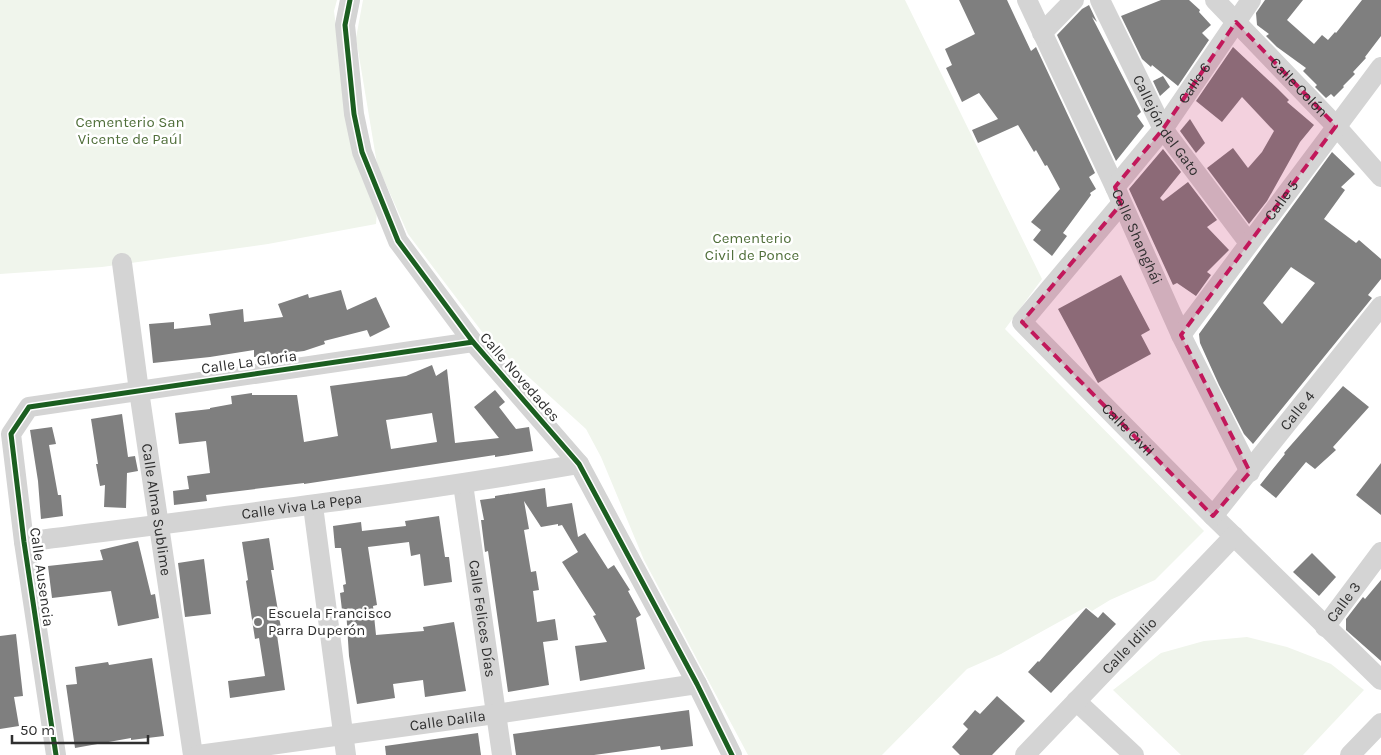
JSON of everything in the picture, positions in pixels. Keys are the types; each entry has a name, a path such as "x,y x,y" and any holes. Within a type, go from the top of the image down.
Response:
{"street":[{"name":"Calle Novedades","path":"350,0 345,25 354,114 362,152 398,241 472,342 579,464 698,684 732,755"},
{"name":"Calle Shanghái","path":"1027,0 1181,335 1250,472"},
{"path":"1042,33 1074,0"},
{"name":"Callejón del Gato","path":"1100,0 1163,129 1249,242"},
{"name":"Calle Colón","path":"1216,0 1336,126 1381,177"},
{"name":"Calle 6","path":"1022,322 1118,195 1252,0"},
{"name":"Calle 5","path":"1181,335 1381,67"},
{"name":"Calle Alma Sublime","path":"122,263 193,755"},
{"name":"Calle 4","path":"1214,516 1381,306"},
{"name":"Calle Civil","path":"1022,322 1325,627 1381,680"},
{"name":"Calle La Gloria","path":"29,407 472,342"},
{"name":"Calle Ausencia","path":"29,407 12,434 24,542 56,755"},
{"name":"Calle Viva La Pepa","path":"24,542 313,506 463,484 579,464"},
{"name":"Calle Felices Días","path":"463,484 502,755"},
{"path":"313,506 346,755"},
{"name":"Calle Idilio","path":"1026,755 1234,536"},
{"name":"Calle 3","path":"1325,627 1381,552"},
{"name":"Calle Dalila","path":"198,755 698,684"},
{"path":"1076,701 1134,755"},
{"path":"1350,755 1381,723"}],"highlighted area":[{"path":"1236,22 1336,126 1181,335 1250,472 1213,516 1022,322 1121,204 1115,187 1163,129"}],"green space":[{"name":"Cementerio San Vicente de Paúl","path":"0,0 337,0 334,11 352,153 377,211 376,224 268,244 102,267 0,274"},
{"name":"Cementerio Civil de Ponce","path":"363,0 905,0 1042,279 1005,329 1204,531 1155,580 1110,600 1092,611 1086,607 1001,654 967,669 882,755 748,755 644,560 601,457 586,429 489,341 408,234 377,164 356,38"},
{"path":"1247,637 1287,647 1331,664 1364,690 1303,755 1181,755 1113,690 1161,653 1204,641"}],"building":[{"path":"959,0 1007,0 1031,51 1036,47 1095,173 1089,177 1096,189 1090,193 1091,195 1063,233 1067,236 1052,256 1033,240 1041,230 1031,222 1060,189 1047,165 1045,166 1036,150 1034,152 1018,125 978,143 972,130 998,119 979,93 962,102 946,68 952,65 945,49 975,34"},
{"path":"1161,0 1189,0 1200,10 1199,12 1211,25 1202,33 1209,40 1178,86 1142,59 1121,16"},
{"path":"1265,0 1303,0 1287,20 1314,44 1322,35 1328,40 1336,33 1362,0 1381,0 1381,36 1366,58 1353,72 1355,74 1344,87 1334,97 1331,94 1326,98 1315,87 1317,85 1303,71 1306,68 1277,47 1266,36 1269,34 1257,25 1256,13"},
{"path":"1089,5 1097,22 1092,17 1141,112 1137,116 1144,126 1116,161 1057,35 1082,9"},
{"path":"1233,47 1289,100 1287,102 1314,125 1300,142 1267,201 1249,224 1207,168 1233,148 1248,168 1262,152 1274,131 1242,97 1222,122 1196,101"},
{"path":"1163,76 1170,87 1160,96 1153,81"},
{"path":"1190,119 1205,143 1196,153 1180,131"},
{"path":"1163,149 1181,172 1160,198 1163,201 1188,182 1217,220 1207,227 1229,250 1207,272 1211,275 1196,296 1177,283 1173,285 1129,189"},
{"path":"1332,152 1355,174 1341,187 1345,190 1324,219 1356,243 1359,240 1381,259 1381,279 1368,295 1372,298 1253,444 1244,434 1219,385 1200,343 1199,334","holes":["1291,267 1315,283 1282,324 1263,303"]},
{"path":"1121,275 1150,330 1141,335 1151,354 1098,383 1058,309"},
{"path":"341,290 347,310 376,297 390,327 370,337 367,330 324,341 325,344 304,351 254,357 254,350 153,363 149,324 174,322 174,329 211,325 209,314 243,309 244,322 283,317 278,304 308,294 309,298"},
{"path":"432,365 436,376 447,369 455,443 499,438 474,407 495,390 505,402 499,407 516,429 529,427 533,451 304,484 206,495 207,501 174,505 173,491 189,489 187,476 210,473 206,441 179,444 175,413 210,409 232,404 231,396 252,393 252,395 297,395 304,442 338,436 330,386 406,376","holes":["432,413 437,442 391,449 386,420"]},
{"path":"1343,386 1369,407 1333,447 1336,450 1315,469 1306,462 1276,498 1260,485 1284,453"},
{"path":"122,414 128,457 135,456 138,471 127,473 126,508 104,507 105,485 100,486 91,419"},
{"path":"52,427 56,444 49,445 58,495 61,495 63,516 41,519 38,481 30,430"},
{"path":"1381,463 1381,515 1356,495"},
{"path":"545,488 547,507 572,503 578,537 585,533 608,569 614,565 630,590 628,591 641,615 636,618 645,669 580,681 575,646 607,642 593,616 596,615 562,562 578,552 562,525 541,527 524,501 529,529 524,530 531,572 536,571 539,590 533,591 537,622 555,619 558,640 543,642 549,685 508,692 488,551 485,552 481,520 484,520 480,500"},
{"path":"439,516 445,557 449,557 452,582 424,586 420,554 411,556 409,542 368,547 377,605 373,606 376,635 424,631 423,627 454,622 466,691 425,697 423,680 393,684 395,698 357,704 349,656 346,609 342,610 340,593 344,592 343,585 346,584 341,548 335,548 333,526 361,522 362,531 406,526 405,521"},
{"path":"269,538 274,570 271,570 282,634 277,635 285,690 230,698 228,681 265,676 259,638 255,639 242,542"},
{"path":"138,541 151,595 155,594 159,618 118,626 111,591 52,598 48,566 103,560 100,550"},
{"path":"1312,553 1336,577 1319,596 1293,572"},
{"path":"204,559 211,614 185,617 178,563"},
{"path":"1381,580 1381,661 1346,630 1346,619 1363,597 1365,599"},
{"path":"1086,608 1098,618 1103,612 1116,624 1051,693 1028,672"},
{"path":"16,634 23,696 14,697 19,726 0,729 0,636"},
{"path":"152,658 164,736 131,740 131,738 75,748 66,685 77,684 75,667 108,662 109,665"},
{"path":"997,696 1025,721 992,755 960,755 952,747 968,729 963,724 975,710 980,714"},
{"path":"689,710 693,746 661,750 660,746 594,755 516,755 513,734"},
{"path":"478,733 481,755 386,755 385,746"}],"cycle path":[{"path":"350,0 345,25 354,114 362,152 398,241 473,342 579,464 697,684 732,755"},
{"path":"56,755 24,542 11,434 29,407 473,342"}],"place":[{"name":"Escuela Francisco Parra Duperón","path":"258,622"}]}
